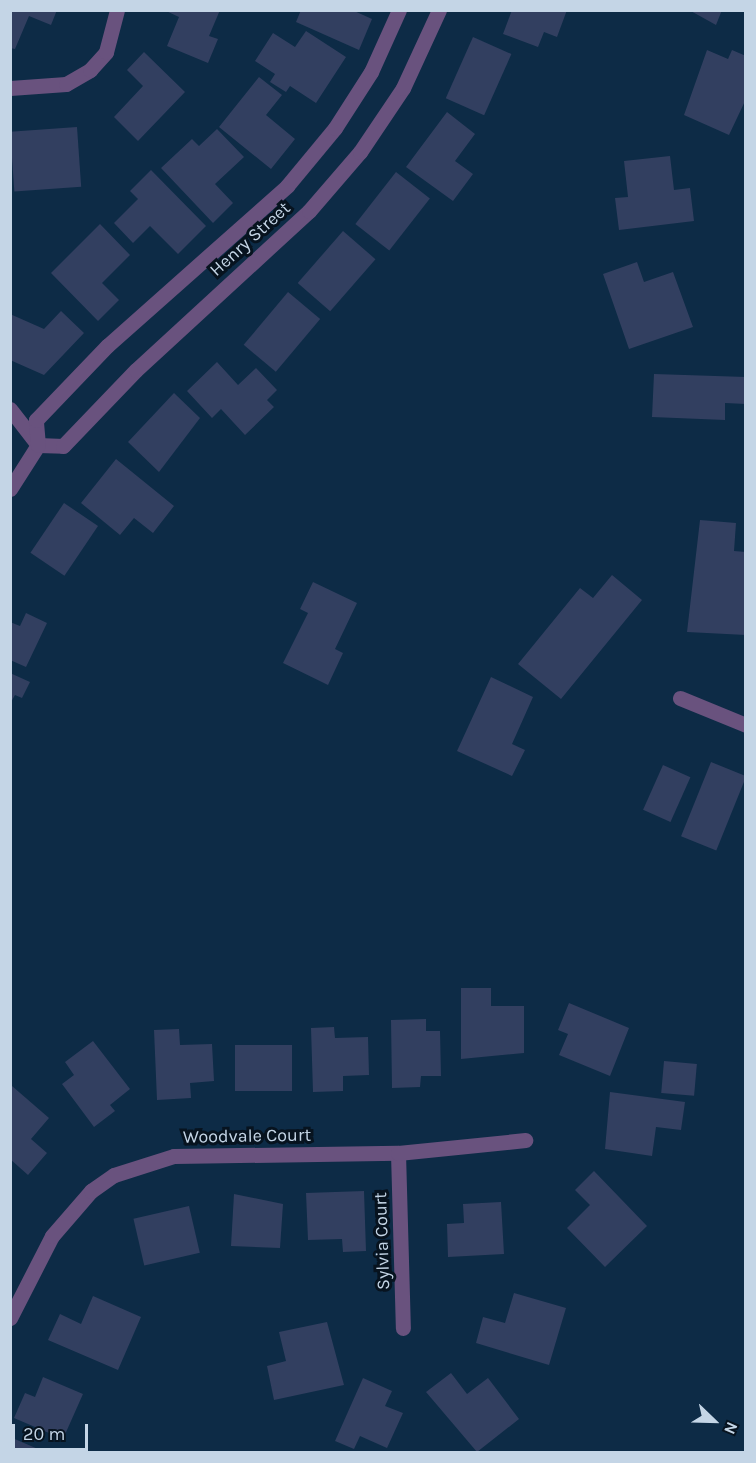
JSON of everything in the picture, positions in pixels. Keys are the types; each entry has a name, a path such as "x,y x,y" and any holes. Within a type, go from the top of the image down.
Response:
{"street":[{"path":"10,88 66,84 103,55 117,10"},
{"name":"Henry Street","path":"10,489 38,445 36,420 107,346 287,186 335,129 371,72 399,10"},
{"name":"Henry Street","path":"38,445 63,446 136,370 309,211 360,152 403,88 439,10"},
{"path":"10,409 38,445"},
{"path":"680,698 746,725"},
{"name":"Woodvale Court","path":"10,1318 52,1236 91,1191 114,1175 174,1156 398,1153 525,1140"},
{"name":"Sylvia Court","path":"398,1153 404,1328"}],"building":[{"path":"10,10 57,10 51,25 29,16 15,49 10,48"},
{"path":"164,10 220,10 209,36 218,39 208,63 167,46 179,17"},
{"path":"301,10 352,10 372,19 359,50 296,22"},
{"path":"512,10 567,10 557,37 544,32 538,47 503,34"},
{"path":"689,10 722,10 716,25"},
{"path":"306,31 346,57 316,103 290,86 286,92 270,82 275,74 255,61 273,33 295,47"},
{"path":"473,37 511,54 484,115 446,98"},
{"path":"707,50 728,59 732,50 746,56 746,99 729,135 684,115"},
{"path":"144,52 185,92 138,141 114,117 143,86 127,70"},
{"path":"259,77 282,95 266,115 295,139 271,169 219,127"},
{"path":"447,112 475,134 455,161 473,174 453,201 406,167"},
{"path":"77,127 81,187 14,192 10,132"},
{"path":"217,129 244,157 215,184 233,203 213,223 161,168 192,139 199,146"},
{"path":"670,156 674,190 690,188 694,221 619,230 615,198 628,197 624,161"},
{"path":"151,170 206,226 178,254 150,226 133,243 114,223 138,199 130,191"},
{"path":"396,172 430,198 389,250 355,224"},
{"path":"100,224 130,255 102,283 119,300 98,321 51,273"},
{"path":"343,231 375,259 330,311 298,283"},
{"path":"637,262 644,282 673,272 693,327 629,349 603,274"},
{"path":"288,292 320,319 276,372 244,345"},
{"path":"61,311 84,333 44,375 10,360 10,314 44,329"},
{"path":"217,362 238,385 256,368 277,390 267,400 274,407 245,435 221,409 212,418 187,391"},
{"path":"654,374 746,377 746,404 725,403 725,420 652,417"},
{"path":"174,393 200,418 159,472 128,442"},
{"path":"116,459 174,506 153,533 134,518 120,535 81,503"},
{"path":"64,503 98,526 64,576 30,553"},
{"path":"700,520 736,523 734,551 746,552 746,635 687,632"},
{"path":"612,575 642,600 561,699 518,664 580,588 593,598"},
{"path":"313,582 357,603 335,649 343,653 328,685 283,663 308,613 300,609"},
{"path":"26,613 47,623 26,667 10,660 10,622 20,626"},
{"path":"10,673 30,682 22,698 15,695 10,704"},
{"path":"491,677 533,697 512,744 525,750 512,776 457,751"},
{"path":"711,762 746,776 716,850 681,836"},
{"path":"663,765 690,777 670,822 643,810"},
{"path":"461,988 491,988 491,1006 524,1006 524,1053 461,1059"},
{"path":"569,1003 629,1028 610,1076 559,1055 568,1034 558,1030"},
{"path":"426,1019 426,1031 440,1031 441,1076 421,1076 420,1087 392,1088 391,1020"},
{"path":"334,1027 335,1038 368,1037 369,1075 343,1076 343,1091 313,1092 311,1028"},
{"path":"179,1029 180,1045 212,1044 214,1081 190,1083 191,1098 157,1100 154,1030"},
{"path":"93,1041 130,1089 110,1105 115,1111 94,1127 62,1084 74,1075 65,1062"},
{"path":"235,1045 292,1045 292,1091 235,1091"},
{"path":"664,1061 697,1064 694,1096 661,1093"},
{"path":"12,1086 49,1118 31,1139 47,1153 28,1175 10,1159"},
{"path":"610,1092 685,1102 681,1130 656,1127 652,1156 605,1149"},
{"path":"594,1171 647,1226 605,1267 567,1228 590,1205 575,1190"},
{"path":"364,1191 366,1251 343,1252 342,1239 308,1240 306,1193"},
{"path":"234,1194 283,1204 280,1248 231,1246"},
{"path":"501,1202 504,1254 448,1257 447,1224 464,1223 463,1204"},
{"path":"189,1206 200,1253 144,1266 133,1219"},
{"path":"514,1293 566,1308 549,1365 476,1343 483,1317 505,1323"},
{"path":"93,1296 141,1317 118,1370 48,1340 60,1314 81,1324"},
{"path":"327,1322 344,1385 274,1400 267,1366 286,1361 279,1332"},
{"path":"451,1373 467,1394 488,1378 519,1419 477,1452 426,1392"},
{"path":"43,1377 83,1394 63,1439 14,1418 25,1393 35,1397"},
{"path":"363,1378 392,1391 385,1406 403,1413 387,1448 360,1436 354,1449 335,1441"},
{"path":"10,1437 45,1452 10,1452"}]}
